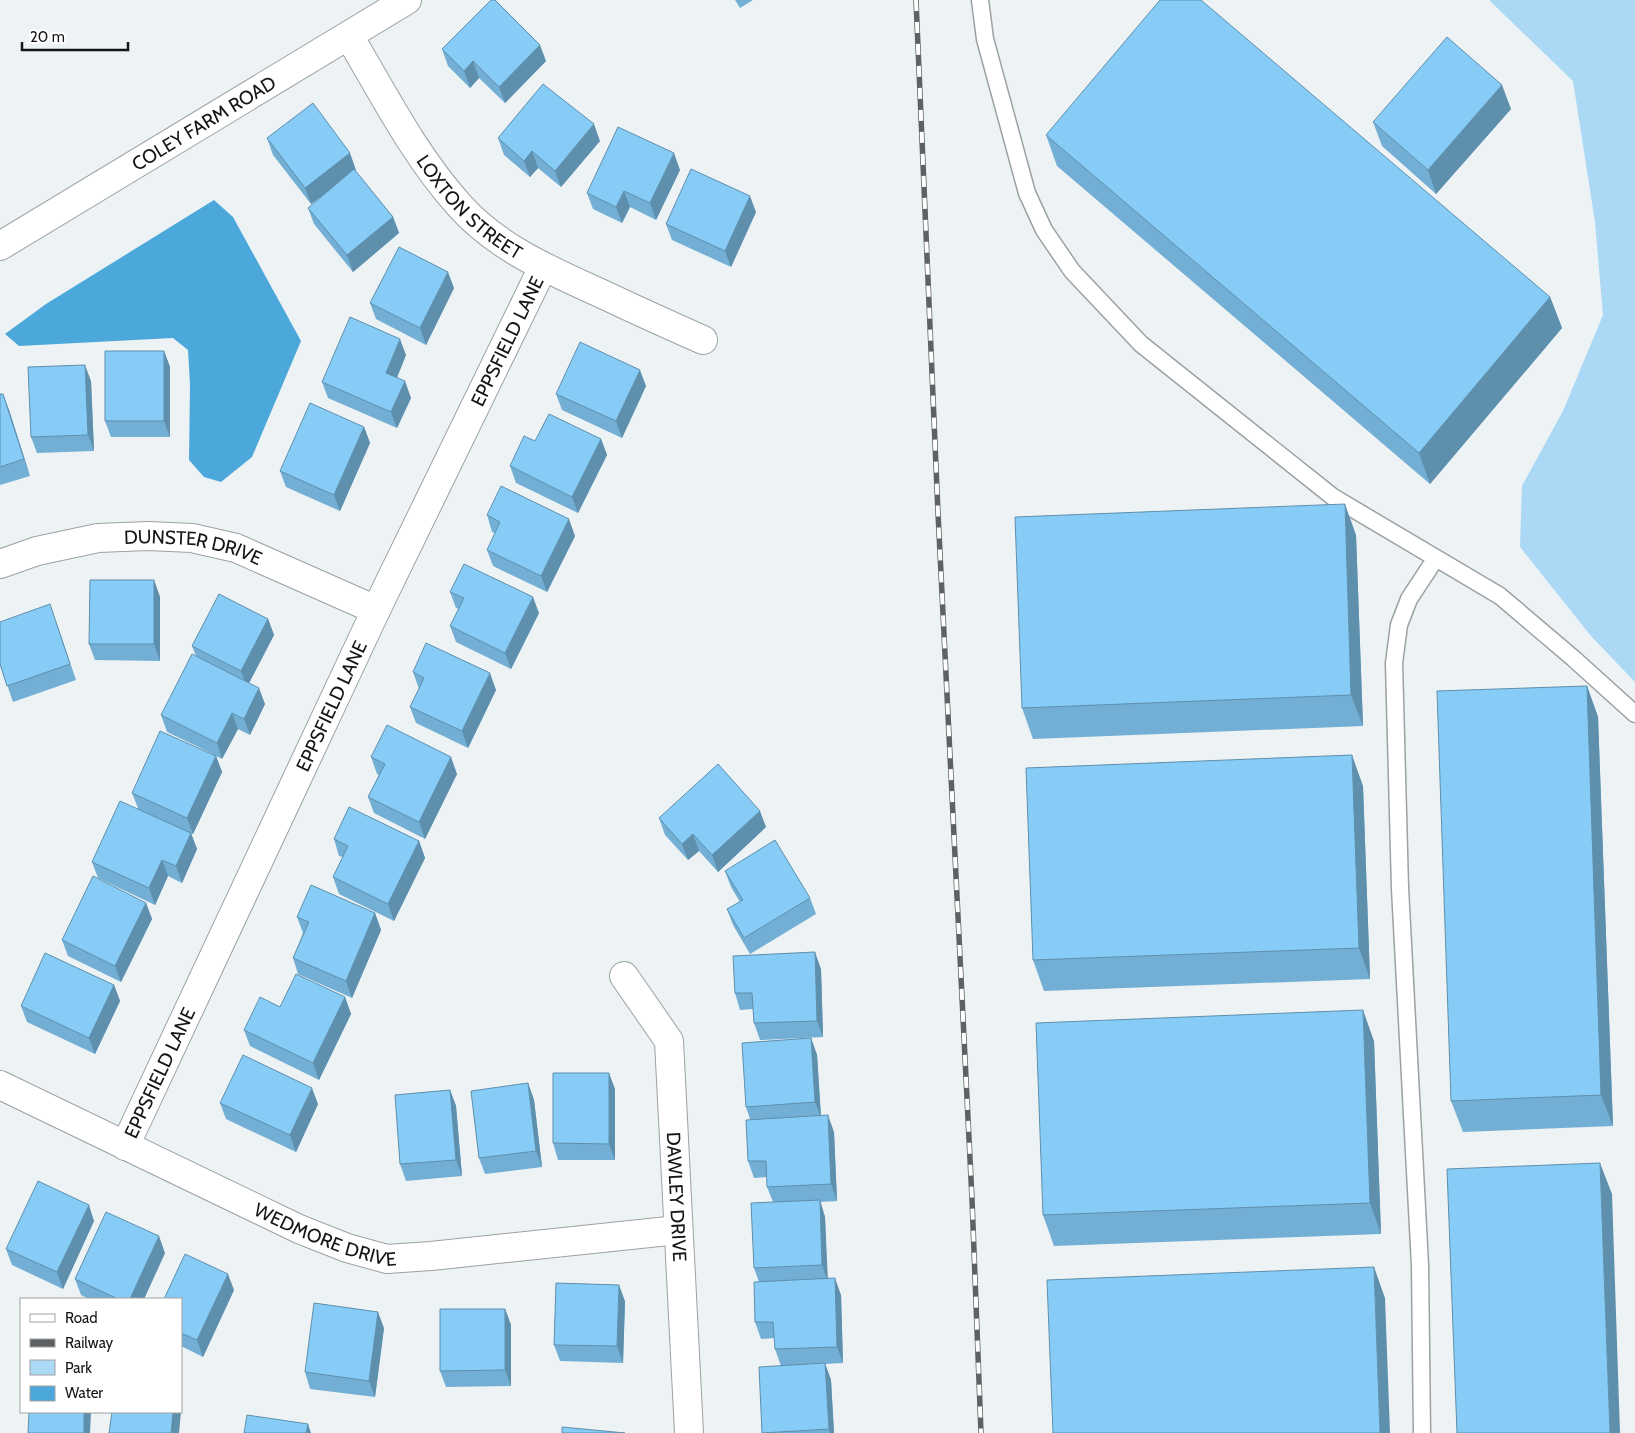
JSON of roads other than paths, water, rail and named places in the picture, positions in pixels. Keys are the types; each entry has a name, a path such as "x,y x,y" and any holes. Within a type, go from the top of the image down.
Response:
{"street":[{"name":"COLEY FARM ROAD","path":"0,246 407,0"},
{"name":"LOXTON STREET","path":"349,36 428,166 460,206 496,239 543,267 703,340"},
{"name":"EPPSFIELD LANE","path":"125,1146 376,610 543,267"},
{"name":"DUNSTER DRIVE","path":"0,564 36,551 98,538 148,536 192,538 236,548 376,610"},
{"name":"DAWLEY DRIVE","path":"624,976 669,1040 689,1433"},
{"name":"WEDMORE DRIVE","path":"0,1085 299,1230 347,1248 387,1259 678,1230"}],"lane":[{"path":"980,0 985,39 1027,193 1044,230 1072,272 1141,344 1332,497 1500,596 1635,714"},
{"path":"1422,1433 1420,1265 1400,888 1394,664 1399,625 1409,600 1436,558"}],"water":[{"path":"214,200 233,217 301,341 252,457 221,482 204,477 189,460 190,384 188,350 173,338 19,346 5,334 46,304"}],"railway":[{"path":"916,0 938,513 972,1199 981,1433"}]}
